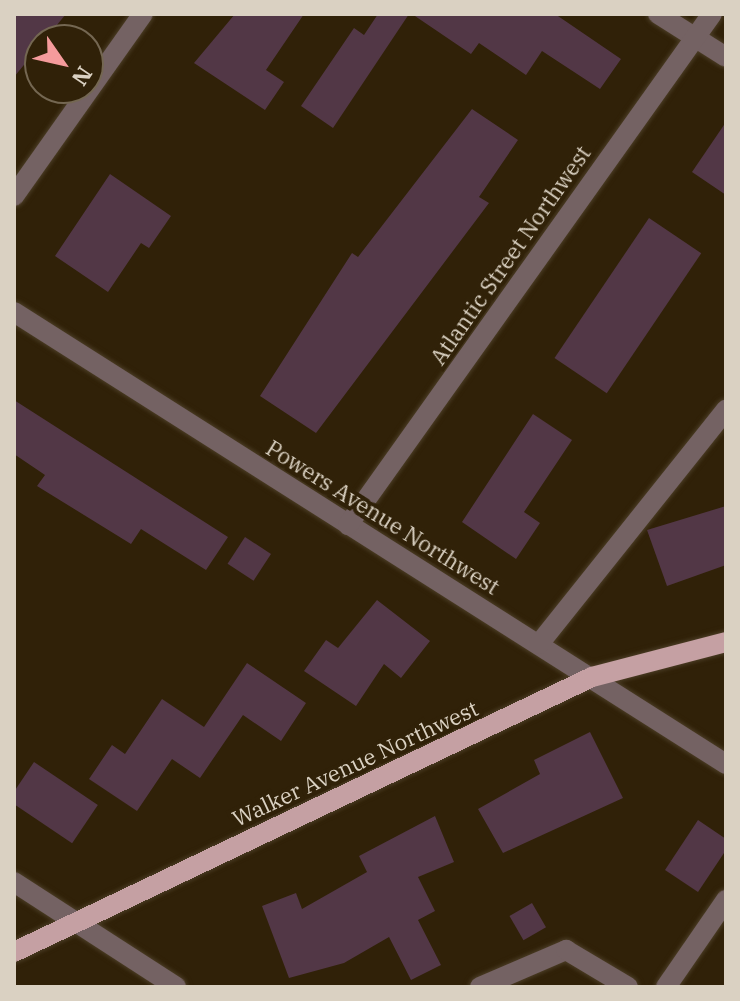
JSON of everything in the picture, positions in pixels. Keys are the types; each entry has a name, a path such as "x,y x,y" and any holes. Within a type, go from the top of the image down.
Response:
{"main road":[{"name":"Walker Avenue Northwest","path":"14,952 592,677 726,642"}],"street":[{"path":"14,196 143,14"},
{"path":"658,14 726,57"},
{"name":"Atlantic Street Northwest","path":"348,525 712,14"},
{"name":"Powers Avenue Northwest","path":"14,312 726,764"},
{"path":"539,644 726,410"},
{"path":"14,882 176,987"},
{"path":"666,987 726,900"},
{"path":"480,987 566,950 628,987"}],"building":[{"path":"14,14 66,14 58,24 24,24 24,65 14,77"},
{"path":"235,14 304,14 266,70 284,82 265,110 194,63"},
{"path":"378,14 409,14 333,128 301,106 354,28 364,35"},
{"path":"412,14 555,14 621,59 600,89 542,51 526,75 479,43 471,54"},
{"path":"472,109 518,140 479,197 489,203 316,433 260,396 352,253 358,257"},
{"path":"726,122 726,195 692,172"},
{"path":"110,174 171,216 149,248 141,243 108,292 55,256"},
{"path":"649,218 701,253 607,393 554,358"},
{"path":"14,400 228,537 206,570 141,529 131,544 37,486 45,475 14,454"},
{"path":"533,414 572,440 524,512 540,523 516,559 462,522"},
{"path":"726,506 726,565 667,586 647,530"},
{"path":"245,537 271,554 254,581 228,564"},
{"path":"377,600 430,641 401,678 384,664 356,706 304,671 326,640 338,648"},
{"path":"247,663 306,703 281,741 243,715 200,778 172,759 137,811 89,779 112,745 125,754 162,699 204,727"},
{"path":"590,732 623,798 503,853 478,809 540,774 534,760"},
{"path":"34,762 98,805 72,843 14,804 14,792"},
{"path":"435,816 454,862 418,877 435,911 418,920 441,965 411,980 389,937 344,963 289,978 262,906 296,893 302,909 367,872 359,856"},
{"path":"698,820 726,839 726,850 698,892 665,870"},
{"path":"532,903 546,927 523,940 509,916"}]}
